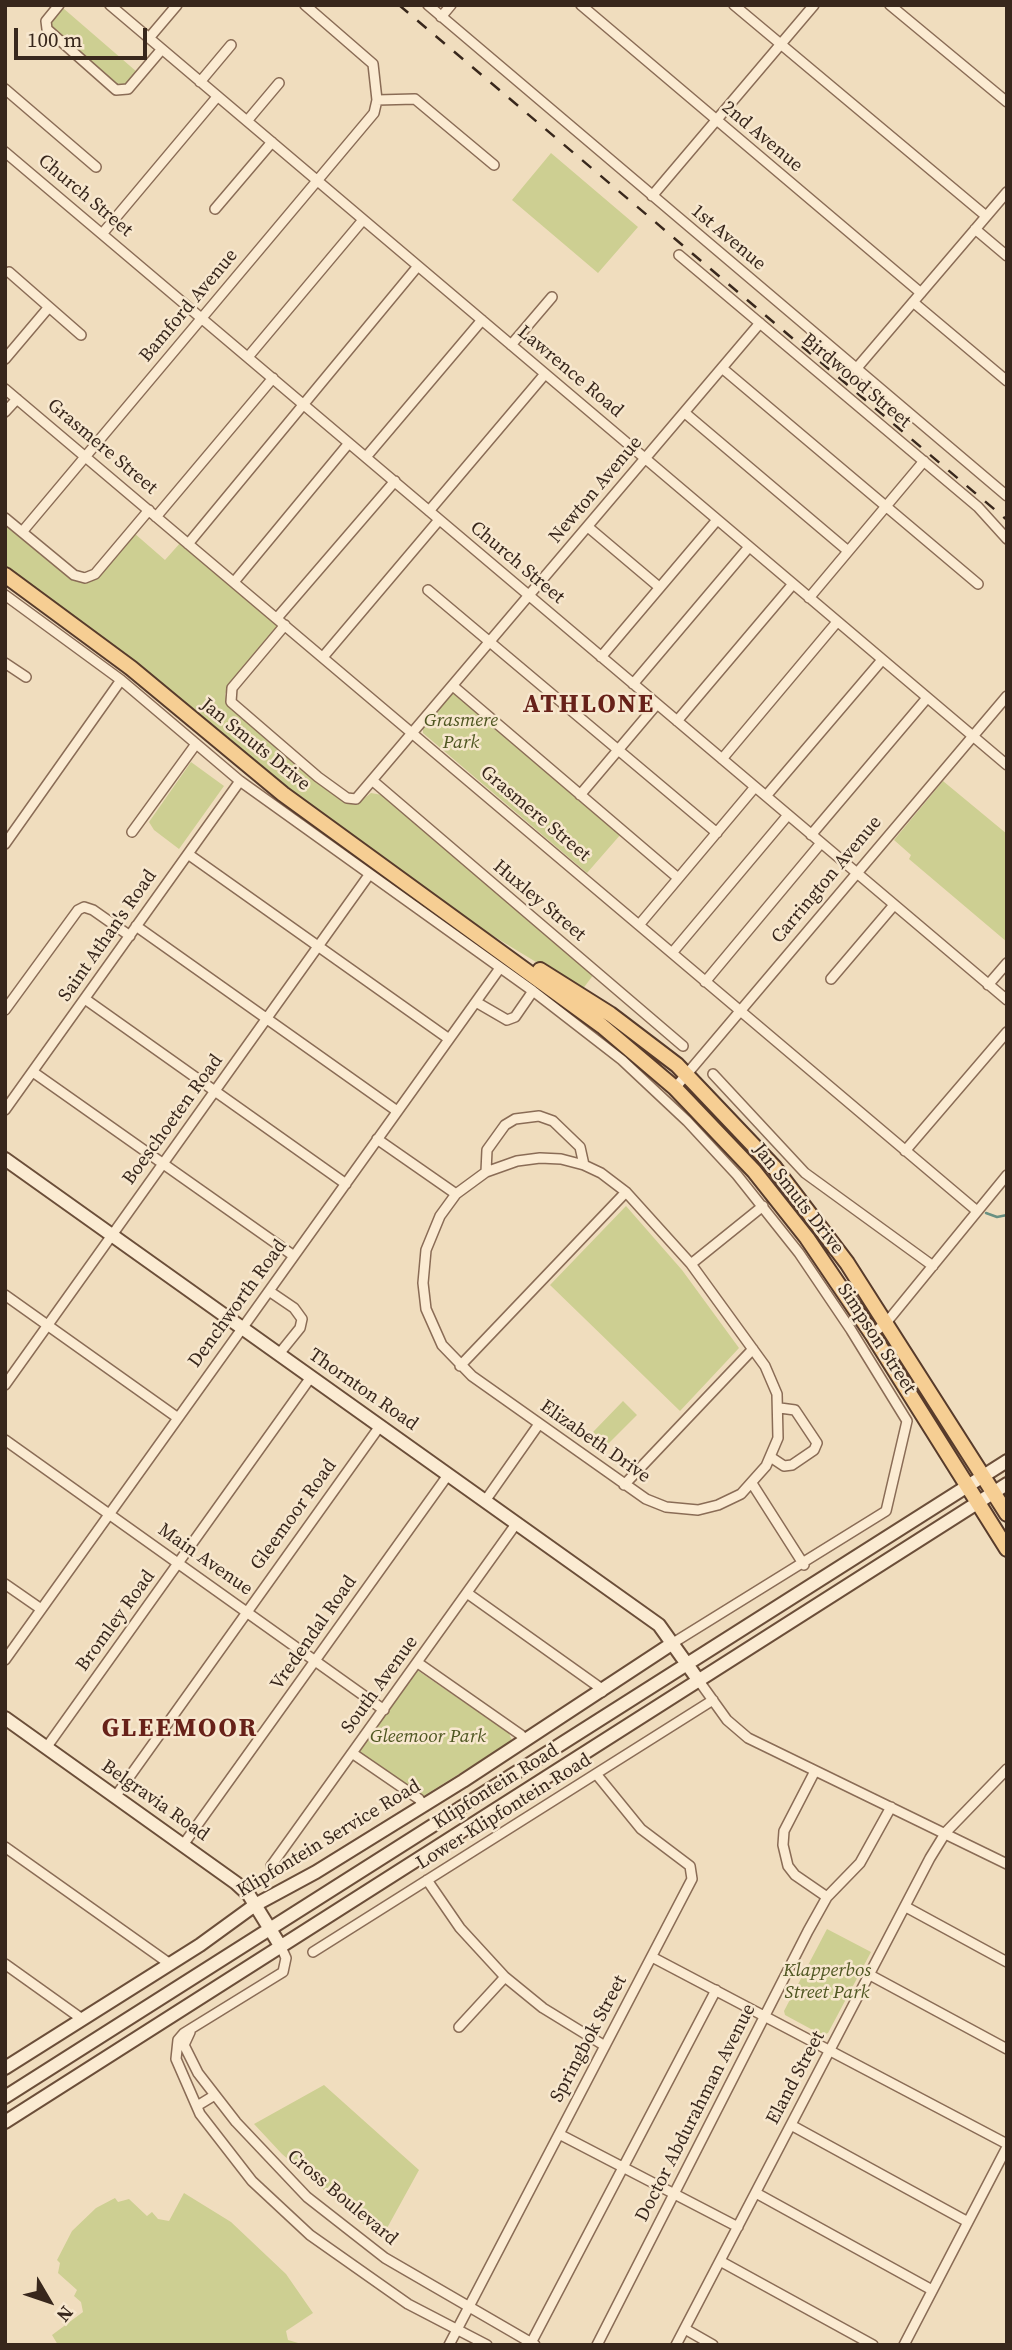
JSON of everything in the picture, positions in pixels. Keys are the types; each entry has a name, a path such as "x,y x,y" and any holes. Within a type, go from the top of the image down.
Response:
{"main road":[{"name":"Jan Smuts Drive","path":"5,575 131,668 283,794 610,1032 676,1088 726,1140 781,1205 872,1334 1007,1549"},
{"name":"Jan Smuts Drive","path":"484,939 496,943 610,1014 688,1074 797,1195 847,1263 1007,1514"},
{"name":"Thornton Road","path":"5,1159 659,1625 699,1681"},
{"name":"Klipfontein Road","path":"5,2097 1007,1461"},
{"name":"Klipfontein Road","path":"5,2122 1007,1484"},
{"name":"Klipfontein Service Road","path":"5,2068 170,1964 255,1905 323,1867 423,1805 602,1692 673,1643"},
{"name":"Belgravia Road","path":"5,1718 236,1883 255,1905 281,1947"}],"street":[{"path":"60,5 46,21 47,29 116,90 128,89 162,49"},
{"name":"Lawrence Road","path":"110,5 1007,765"},
{"path":"149,38 177,5"},
{"path":"305,5 371,61 377,100 415,99 494,165"},
{"name":"1st Avenue","path":"428,5 1007,496"},
{"path":"441,16 451,5"},
{"name":"2nd Avenue","path":"581,5 921,293"},
{"path":"734,5 986,216"},
{"path":"652,196 814,5"},
{"path":"890,5 1007,102"},
{"path":"200,82 231,45"},
{"path":"247,121 279,83"},
{"path":"5,89 96,167"},
{"path":"102,234 217,97"},
{"name":"Bamford Avenue","path":"22,532 372,116 377,100"},
{"path":"215,209 272,142"},
{"name":"Church Street","path":"5,152 1007,1000"},
{"path":"856,369 1007,192"},
{"path":"248,357 363,220"},
{"path":"975,229 1007,256"},
{"name":"Birdwood Street","path":"679,255 984,512 1007,539"},
{"path":"188,544 418,266"},
{"path":"9,272 81,335"},
{"path":"510,345 552,297"},
{"path":"914,302 1007,381"},
{"path":"5,359 49,307"},
{"path":"366,457 482,320"},
{"name":"Newton Avenue","path":"285,625 232,688 231,702 347,798 359,797 760,323"},
{"path":"722,368 978,584"},
{"path":"429,511 545,374"},
{"path":"5,518 74,575 85,578 94,574 153,513 273,378"},
{"name":"Grasmere Street","path":"5,389 977,1211"},
{"path":"5,412 17,399"},
{"path":"684,412 848,551"},
{"path":"234,582 349,443"},
{"path":"809,598 924,461"},
{"path":"277,618 395,481"},
{"path":"323,657 439,520"},
{"path":"601,657 717,520"},
{"path":"588,527 659,587"},
{"path":"633,684 749,547"},
{"path":"677,721 793,584"},
{"path":"428,590 717,833"},
{"name":"Simpson Street","path":"5,595 121,680 240,781 599,1041 718,1153 763,1206 831,1300 907,1424 890,1503 884,1514 673,1643"},
{"path":"722,759 837,622"},
{"path":"766,796 882,660"},
{"path":"5,663 26,677"},
{"path":"5,844 121,680"},
{"path":"453,686 678,878"},
{"name":"Carrington Avenue","path":"676,1088 1007,696"},
{"path":"811,835 926,698"},
{"path":"580,794 657,704"},
{"path":"132,832 196,744"},
{"name":"Saint Athan's Road","path":"5,1110 240,781"},
{"name":"Huxley Street","path":"373,781 683,1046"},
{"path":"639,925 755,787"},
{"path":"671,953 788,815"},
{"path":"705,982 821,843"},
{"path":"188,854 449,1039"},
{"name":"Boeschoeten Road","path":"5,1385 369,875"},
{"path":"831,979 894,905"},
{"path":"5,1010 78,910 93,910 130,936"},
{"path":"136,926 397,1111"},
{"path":"988,985 1007,963"},
{"name":"Denchworth Road","path":"5,1660 500,968"},
{"path":"476,1002 508,1020 515,1017 533,991"},
{"path":"85,999 346,1184"},
{"path":"905,1151 1007,1032"},
{"path":"33,1072 294,1256"},
{"path":"713,1074 805,1173 933,1266"},
{"path":"486,1172 487,1150 505,1125 515,1119 539,1116 553,1121 580,1147 584,1166"},
{"path":"377,1139 456,1194"},
{"name":"Elizabeth Drive","path":"540,1158 584,1166 601,1173 626,1192 691,1264 773,1381 780,1408 778,1438 772,1458 753,1485 718,1505 689,1510 655,1503 624,1485 460,1366 431,1326 422,1283 426,1250 433,1229 456,1194 486,1172 517,1161 540,1158"},
{"path":"872,1334 886,1323 1007,1175"},
{"path":"460,1366 626,1192"},
{"path":"691,1264 763,1206"},
{"path":"269,1291 294,1308 302,1319 300,1328 279,1354"},
{"path":"5,1295 178,1418"},
{"path":"624,1485 753,1349"},
{"name":"Bromley Road","path":"46,1748 311,1377"},
{"path":"772,1458 783,1466 792,1465 814,1450 817,1443 795,1410 780,1408"},
{"path":"485,1501 539,1424"},
{"name":"Gleemoor Road","path":"115,1797 380,1426"},
{"name":"Main Avenue","path":"5,1440 384,1710"},
{"name":"Vredendal Road","path":"183,1845 448,1475"},
{"path":"753,1485 804,1564"},
{"name":"South Avenue","path":"271,1866 516,1524"},
{"path":"5,1584 41,1609"},
{"path":"467,1593 599,1687 602,1692"},
{"path":"418,1663 521,1735 524,1741"},
{"path":"699,1681 739,1732 1007,1864"},
{"name":"Lower Klipfontein Road","path":"313,1952 713,1700"},
{"path":"352,1753 417,1797 423,1805"},
{"name":"Eland Street","path":"677,2345 946,1832 1007,1769"},
{"path":"815,1771 784,1831 783,1845 788,1866 795,1875 827,1897"},
{"name":"Springbok Street","path":"449,2345 690,1886 693,1870 641,1829 597,1775"},
{"name":"Doctor Abdurahman Avenue","path":"597,2345 827,1897 860,1863 891,1807"},
{"path":"5,1847 170,1964"},
{"path":"428,1880 460,1928 505,1977 551,2013 605,2046"},
{"path":"905,1907 1007,1962"},
{"path":"281,1947 286,1958 283,1972 181,2036 175,2052 197,2106 213,2134 234,2160 310,2235 390,2293 487,2345"},
{"path":"652,1957 766,2015 1007,2146 904,2345"},
{"path":"5,1964 82,2019"},
{"path":"870,1975 1007,2049"},
{"path":"459,2027 505,1977"},
{"name":"Doctor Abdurahman Avenue","path":"532,2344 716,1990"},
{"name":"Cross Boulevard","path":"194,2028 185,2040 186,2053 236,2122 307,2197 385,2258 532,2344"},
{"path":"197,2106 215,2095"},
{"path":"791,2125 968,2222"},
{"path":"559,2134 738,2227"},
{"path":"756,2193 932,2290"},
{"path":"720,2261 873,2345"},
{"path":"685,2329 713,2345"}],"green space":[{"path":"63,8 137,72 126,85 119,86 51,28 52,22"},
{"path":"551,153 638,227 598,273 512,200"},
{"path":"5,523 74,580 84,583 95,579 134,533 165,560 181,542 279,624 232,681 225,694 227,704 346,802 358,803 371,793 382,795 594,974 582,990 485,931 300,798 83,622 5,566"},
{"name":"Grasmere Park","path":"456,693 621,834 587,873 423,733 423,728 452,694"},
{"path":"191,762 224,786 179,849 154,830 149,822"},
{"path":"943,781 1007,834 1007,942 909,859 911,855 894,840"},
{"path":"626,1206 682,1270 739,1348 680,1411 550,1285"},
{"path":"623,1401 637,1415 607,1445 593,1432"},
{"name":"Gleemoor Park","path":"417,1670 509,1733 512,1741 422,1797 357,1752"},
{"name":"Klapperbos Street Park","path":"827,1929 871,1952 828,2033 822,2035 785,2015 784,2011"},
{"path":"324,2085 419,2170 381,2239 282,2154 254,2124"},
{"path":"184,2193 231,2222 286,2274 313,2313 286,2331 288,2340 305,2345 58,2345 52,2335 83,2312 81,2302 74,2296 77,2290 58,2273 60,2263 57,2260 72,2231 96,2208 115,2198 118,2202 129,2199 147,2216 152,2212 158,2219 169,2221"}],"waterway":[{"path":"986,1213 997,1217 1007,1215"}],"railway":[{"path":"399,5 1007,520"}],"district":[{"name":"ATHLONE","path":"589,705"},
{"name":"GLEEMOOR","path":"180,1729"}]}
